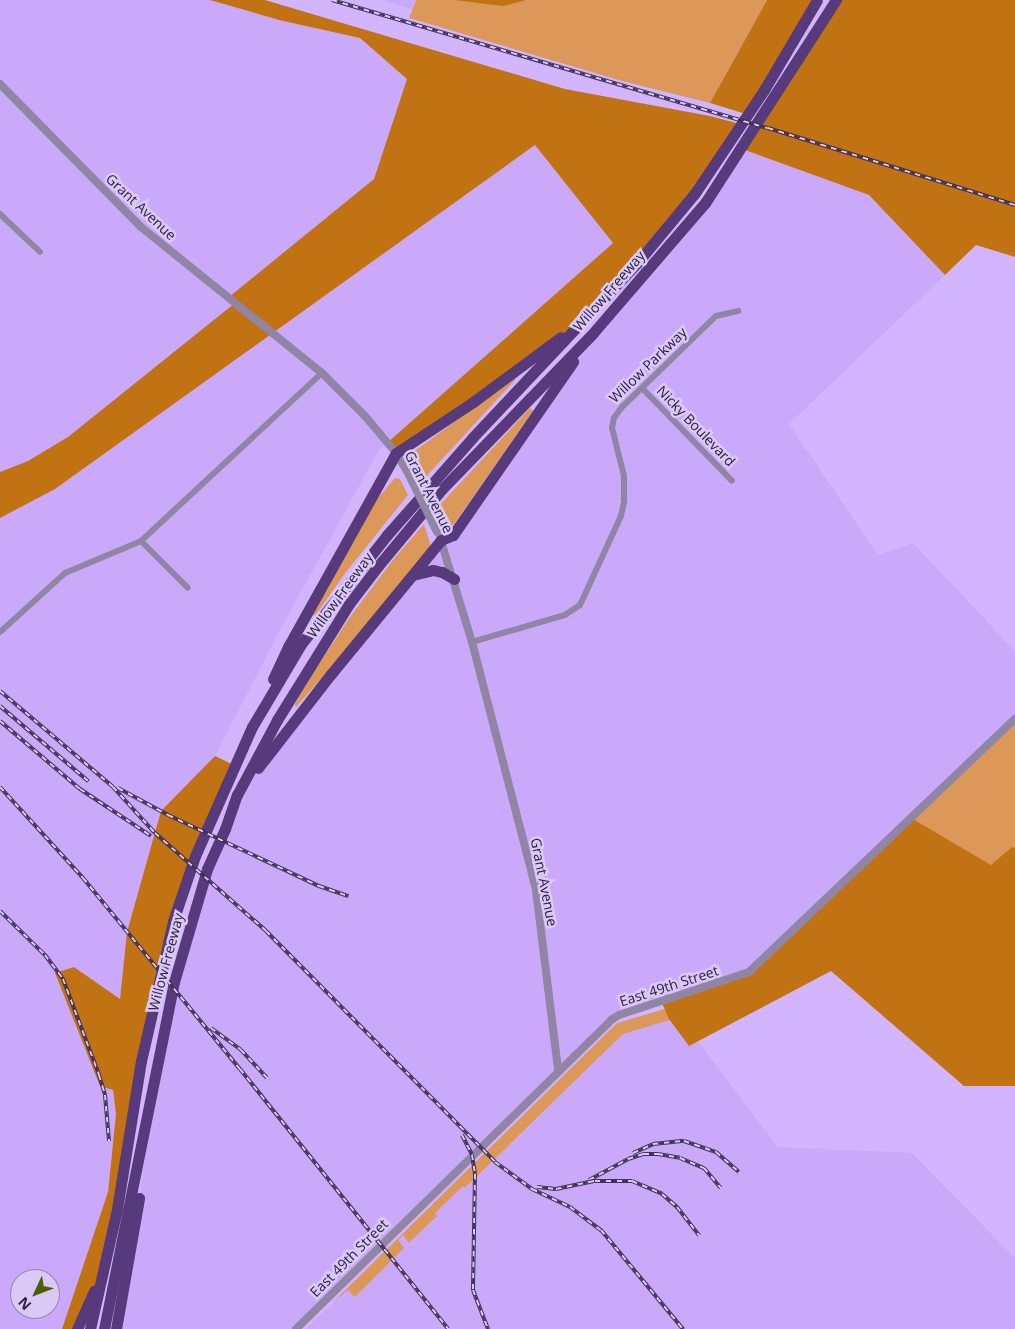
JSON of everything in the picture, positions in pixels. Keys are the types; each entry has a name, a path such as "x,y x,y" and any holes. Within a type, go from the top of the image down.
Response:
{"highway":[{"name":"Willow Freeway","path":"90,1329 117,1209 141,1061 173,921 195,856 252,727 301,644 387,535 473,436 589,316 637,263 695,193 764,90 817,0"},
{"name":"Willow Freeway","path":"104,1329 144,1139 174,982 207,870 225,829 236,795 278,720 354,596 442,489 592,334 706,203 836,0"},
{"path":"252,727 288,648 396,453 473,402 589,316"},
{"path":"236,795 331,674 413,575 439,536 453,535 592,334"},
{"path":"413,575 432,570 442,572 454,579"},
{"path":"116,1329 134,1236 143,1174 144,1139"},
{"path":"77,1329 104,1267"}],"street":[{"name":"Grant Avenue","path":"0,84 141,227 322,373 365,416 396,453 407,471 439,536 454,579 536,890 558,1070"},
{"path":"0,214 40,252"},
{"name":"Willow Parkway","path":"472,642 565,616 583,601 621,516 624,502 624,476 612,423 621,408 716,316 738,311"},
{"path":"0,632 65,573 141,541 322,373"},
{"name":"Nicky Boulevard","path":"642,388 732,481"},
{"path":"141,541 188,588"},
{"name":"East 49th Street","path":"296,1329 611,1020 620,1015 749,972 1015,719"}],"shaded area":[{"path":"0,0 210,0 279,20 360,38 407,79 374,179 230,297 249,312 0,493"},
{"path":"210,0 265,0 565,89 710,116 740,124 695,193 589,316 396,453 387,443 613,243 535,145 55,489 0,518 0,472 28,461 68,437 235,303 229,297 374,179 407,79 360,38 279,20"},
{"path":"382,0 415,0 411,9"},
{"path":"416,0 767,0 710,103 622,81 409,18"},
{"path":"454,0 526,0 503,6"},
{"path":"767,0 817,0 746,114 710,103"},
{"path":"836,0 1015,0 1015,257 976,245 945,275 869,195 742,149"},
{"path":"535,145 614,242 379,450 280,630 215,756 161,811 127,932 120,1000 74,967 55,973 79,1031 113,1090 116,1114 108,1192 62,1329 0,1329 0,518 55,489"},
{"path":"742,149 869,195 945,275 789,424 878,555 913,543 1015,651 1015,719 749,972 619,1015 296,1329 116,1329 134,1236 143,1174 144,1139 176,974 237,795 331,674 453,535 593,333 705,203"},
{"path":"513,379 516,379 423,480 411,459 412,453"},
{"path":"530,408 533,411 454,524 450,526 443,518 438,507"},
{"path":"395,478 400,479 408,495 346,572 315,616 312,614 373,504"},
{"path":"424,524 431,547 362,632 296,707 295,704 310,678 350,617 393,560"},
{"path":"1015,719 1015,1015 882,897 676,1018 623,1034 465,1188 463,1186 435,1213 437,1216 409,1243 403,1235 398,1240 404,1248 355,1297 348,1290 333,1302 617,1023 668,1008 750,973"},
{"path":"215,756 234,765 173,921 105,1267 77,1329 62,1329 108,1192 116,1114 113,1090 100,1086 55,973 74,967 120,999 127,932 161,811"},
{"path":"911,818 991,865 1012,847 1015,848 1015,1086 964,1086 831,971 689,1046 669,1019 662,1003 749,972"},
{"path":"679,1016 778,1147 912,1153 1015,1258 1015,1329 305,1329 348,1289 355,1296 383,1269 377,1261 403,1235 410,1243 437,1216 435,1213 463,1186 466,1188 625,1032"}],"railway":[{"path":"332,0 768,128 1015,205"},
{"path":"0,691 113,787 155,833 266,931 495,1162 532,1189 570,1207 601,1230 683,1329"},
{"path":"0,706 88,781"},
{"path":"0,721 80,789 151,836"},
{"path":"0,787 83,878 240,1069 448,1329"},
{"path":"118,788 168,815 319,886 348,896"},
{"path":"0,911 45,955 63,979 105,1095 109,1141"},
{"path":"211,1028 241,1050 267,1078"},
{"path":"462,1135 472,1155 475,1174 473,1290 488,1329"},
{"path":"633,1153 653,1144 684,1141 716,1152 739,1172"},
{"path":"589,1180 628,1159 643,1154 658,1154 680,1158 704,1168 721,1188"},
{"path":"537,1187 556,1189 595,1181 632,1181 662,1194 677,1207 699,1235"}]}
